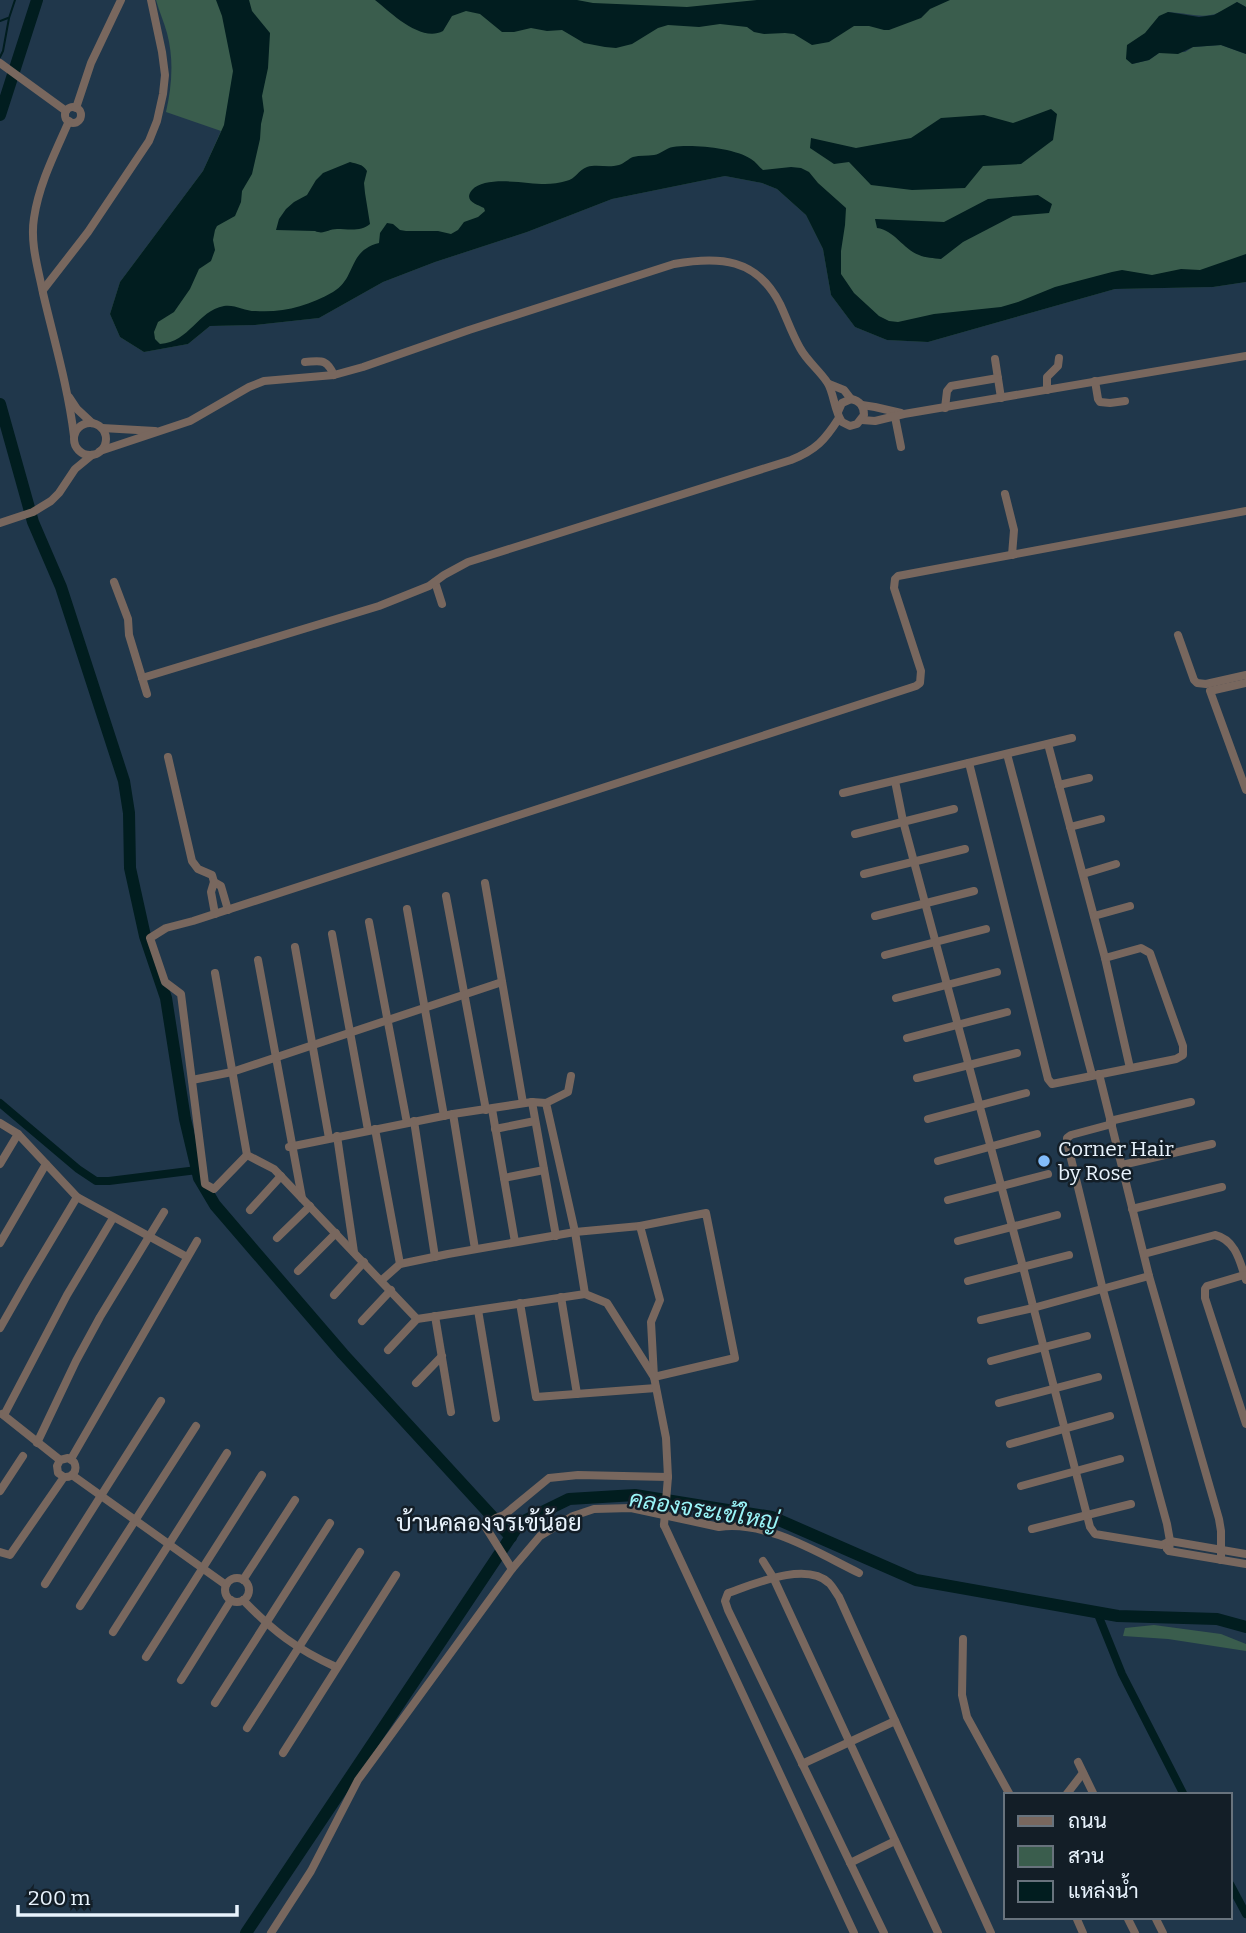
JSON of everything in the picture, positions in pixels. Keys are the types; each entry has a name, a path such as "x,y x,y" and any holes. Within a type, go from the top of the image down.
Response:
{"street":[{"path":"76,108 91,63 121,0"},
{"path":"43,290 88,232 149,141 157,121 165,75 151,0"},
{"path":"0,63 66,111"},
{"path":"70,107 76,108 80,113 79,118 75,122 69,121 65,117 66,111 70,107"},
{"path":"69,121 40,191 33,220 33,243 67,395 75,440 75,469"},
{"path":"75,440 82,453 96,453 190,421 264,381 334,375 363,367 661,268 699,259 725,260 747,268 766,284 779,302 802,351 829,384 842,422 850,426"},
{"path":"829,384 844,390 851,399 862,405 904,414 1246,356"},
{"path":"1047,390 1047,377 1058,366 1059,358"},
{"path":"995,359 1001,398"},
{"path":"305,362 326,362 334,375"},
{"path":"945,408 947,391 951,386 998,378"},
{"path":"1095,381 1100,401 1125,401"},
{"path":"67,395 77,409 102,428 163,431"},
{"path":"142,678 379,606 417,591 468,562 791,460 813,450 828,436 842,402 851,399"},
{"path":"828,436 862,420 862,405"},
{"path":"862,420 875,421 894,414"},
{"path":"894,414 901,447"},
{"path":"75,440 81,426 92,423"},
{"path":"0,523 33,512 51,501 75,469 104,448 106,438 102,428"},
{"path":"1005,494 1014,530 1012,555"},
{"path":"247,1155 214,1189 205,1184 181,994 165,982 150,938 166,928 910,689 920,683 921,671 894,588 898,576 1246,511"},
{"path":"114,582 128,619 129,635 147,694"},
{"path":"435,582 442,604"},
{"path":"1178,635 1197,683 1206,684 1246,675"},
{"path":"1246,683 1210,691 1243,775 1246,790"},
{"path":"843,793 1072,738"},
{"path":"1048,744 1105,958 1130,1068"},
{"path":"1007,754 1111,1122 1149,1276 1219,1519 1221,1560"},
{"path":"168,757 192,861 198,869 212,875 214,883 211,892 215,914"},
{"path":"969,763 1049,1082 1055,1084 1176,1059 1183,1055 1183,1046 1150,953 1141,948 1105,958"},
{"path":"1059,785 1089,778"},
{"path":"895,780 903,821 1090,1527 1095,1534 1167,1545 1222,1549 1246,1555"},
{"path":"855,834 954,809"},
{"path":"1070,827 1101,819"},
{"path":"864,874 965,849"},
{"path":"1083,874 1116,863"},
{"path":"214,883 220,886 229,909"},
{"path":"485,884 502,982 528,1103 535,1121 556,1236"},
{"path":"876,916 974,891"},
{"path":"446,895 464,995 495,1129 515,1242"},
{"path":"1094,916 1130,906"},
{"path":"407,909 475,1249"},
{"path":"369,922 387,1020 411,1122 435,1257"},
{"path":"885,955 986,929"},
{"path":"332,934 350,1033 400,1264"},
{"path":"295,947 354,1252"},
{"path":"258,960 302,1198"},
{"path":"896,998 997,972"},
{"path":"215,973 247,1155"},
{"path":"192,1080 232,1072 502,982"},
{"path":"906,1038 1007,1012"},
{"path":"917,1078 1017,1053"},
{"path":"291,1146 449,1115 528,1103 547,1103 568,1092 571,1076"},
{"path":"928,1119 1026,1093"},
{"path":"1167,1545 1167,1524 1103,1290 1067,1142 1071,1135 1111,1122 1191,1102"},
{"path":"547,1103 575,1232 585,1294"},
{"path":"495,1129 535,1121"},
{"path":"0,1123 18,1134 77,1197 187,1257"},
{"path":"0,1164 18,1134"},
{"path":"938,1161 1038,1135"},
{"path":"1122,1165 1212,1144"},
{"path":"247,1155 274,1169 417,1319"},
{"path":"0,1243 46,1164"},
{"path":"504,1178 544,1170"},
{"path":"947,1200 1048,1174"},
{"path":"250,1210 281,1176"},
{"path":"1132,1209 1222,1187"},
{"path":"0,1328 77,1197"},
{"path":"277,1238 310,1206"},
{"path":"37,1443 76,1362 164,1212"},
{"path":"382,1280 400,1264 515,1242 575,1232 640,1226 706,1213 735,1358 654,1377"},
{"path":"958,1241 1057,1215"},
{"path":"60,1460 2,1413 113,1218"},
{"path":"640,1226 660,1300 651,1322 654,1377 666,1437 668,1477 664,1525 854,1933"},
{"path":"298,1271 336,1233"},
{"path":"1144,1254 1215,1235 1225,1238 1235,1250 1245,1278 1207,1286 1205,1292 1246,1424"},
{"path":"71,1459 197,1241"},
{"path":"968,1281 1069,1255"},
{"path":"334,1295 364,1262"},
{"path":"981,1320 1149,1276"},
{"path":"362,1321 391,1290"},
{"path":"388,1350 417,1319 585,1294 607,1303 654,1377"},
{"path":"561,1297 577,1394"},
{"path":"520,1303 536,1397 656,1388"},
{"path":"478,1310 496,1418"},
{"path":"436,1316 451,1412"},
{"path":"991,1361 1087,1336"},
{"path":"416,1383 442,1356"},
{"path":"999,1403 1098,1377"},
{"path":"45,1584 161,1401"},
{"path":"1010,1444 1110,1416"},
{"path":"80,1606 196,1426"},
{"path":"113,1632 227,1453"},
{"path":"0,1491 23,1456"},
{"path":"0,1552 10,1555 76,1465 71,1459 60,1460"},
{"path":"1021,1486 1121,1459"},
{"path":"60,1460 57,1469 103,1495 226,1585"},
{"path":"146,1657 262,1475"},
{"path":"510,1567 486,1527 550,1478 578,1475 668,1477"},
{"path":"243,1580 295,1500"},
{"path":"1032,1529 1131,1504"},
{"path":"271,1933 311,1871 356,1783 510,1567 540,1536 573,1516 601,1508 631,1508 719,1527 732,1525 774,1533 859,1573"},
{"path":"215,1703 330,1523"},
{"path":"1167,1545 1246,1564"},
{"path":"247,1728 360,1552"},
{"path":"763,1561 773,1577 938,1933"},
{"path":"884,1933 725,1601 728,1593 773,1577 796,1574 812,1576 830,1584 839,1597 990,1933"},
{"path":"283,1753 396,1575"},
{"path":"233,1578 243,1580 246,1584 248,1592 243,1600 231,1600 226,1595 226,1585 233,1578"},
{"path":"181,1680 231,1600"},
{"path":"243,1600 265,1623 299,1649 336,1667"},
{"path":"962,1639 963,1704 967,1717 1009,1793"},
{"path":"802,1765 895,1721"},
{"path":"1078,1762 1093,1793"},
{"path":"1068,1793 1083,1773"},
{"path":"850,1863 895,1841"}],"green space":[{"path":"156,0 1246,0 1246,7 1237,2 1211,15 1168,12 1132,64 1149,60 1159,53 1185,52 1193,47 1221,45 1246,54 1246,282 1213,287 1115,289 928,342 887,340 855,327 831,295 823,249 806,215 777,189 762,183 725,176 612,199 383,282 319,318 255,325 210,326 188,344 144,352 120,337 110,314 120,282 203,171 221,131 166,112 171,82 171,53"},
{"path":"1154,1625 1221,1634 1246,1644 1246,1651 1168,1639 1123,1636 1125,1628"}],"water":[{"path":"216,0 249,0 252,11 270,33 260,139 252,174 242,191 235,216 217,226 215,230 215,250 211,261 199,269 190,289 174,312 158,322 154,332 155,339 160,344 179,338 207,314 224,306 251,311 286,310 305,305 333,292 346,280 362,252 379,243 380,233 387,223 400,230 451,234 464,222 485,211 469,197 478,185 507,181 559,183 569,180 587,167 619,165 633,157 654,155 681,146 735,152 751,159 763,170 791,167 809,172 846,208 841,274 854,293 879,316 889,321 898,322 934,314 1001,307 1055,287 1122,270 1152,275 1181,269 1200,270 1246,254 1246,282 1213,287 1115,289 928,342 887,340 855,327 831,295 823,249 806,215 777,189 762,183 725,176 612,199 383,282 319,318 255,325 210,326 188,344 144,352 120,337 110,314 120,282 203,171 224,125 233,71 222,16"},
{"path":"375,0 577,0 687,7 757,0 950,0 930,9 921,18 889,30 854,26 829,42 812,45 794,34 764,34 747,27 720,24 699,27 668,25 632,44 616,48 584,43 562,30 531,28 502,32 480,14 466,11 452,16 443,31 425,33 406,25"},
{"path":"1237,2 1246,7 1246,54 1221,45 1193,47 1178,54 1159,53 1149,60 1132,64 1126,59 1127,45 1145,33 1159,16 1168,12 1199,17 1214,15"},
{"path":"1051,109 1057,114 1053,140 1021,164 983,166 965,188 912,190 871,185 849,162 834,164 810,148 811,138 856,148 911,138 941,118 984,115 1013,123"},
{"path":"350,162 367,171 364,183 370,224 359,229 321,232 276,230 286,209 307,195 323,173"},
{"path":"1038,195 1052,204 1049,213 1013,216 963,242 941,259 924,257 913,252 888,232 877,228 875,219 944,222 988,199"}],"waterway":[{"path":"0,57 15,0"},
{"path":"0,115 37,0"},
{"path":"0,21 8,18"},
{"path":"0,404 33,522 61,587 124,781 129,813 130,868 145,936 166,998 185,1119 199,1178 215,1205 343,1354 511,1537"},
{"path":"0,1103 96,1181 197,1170"},
{"name":"คลองจระเข้ใหญ่","path":"246,1933 520,1523 569,1499 635,1495 772,1517 916,1580 1118,1616 1217,1619 1246,1627"},
{"path":"1097,1612 1122,1674 1183,1793"},
{"path":"1232,1888 1246,1914"}],"place":[{"name":"Corner Hair by Rose","path":"1044,1161"}],"district":[{"name":"บ้านคลองจรเข้น้อย","path":"489,1523"}]}
